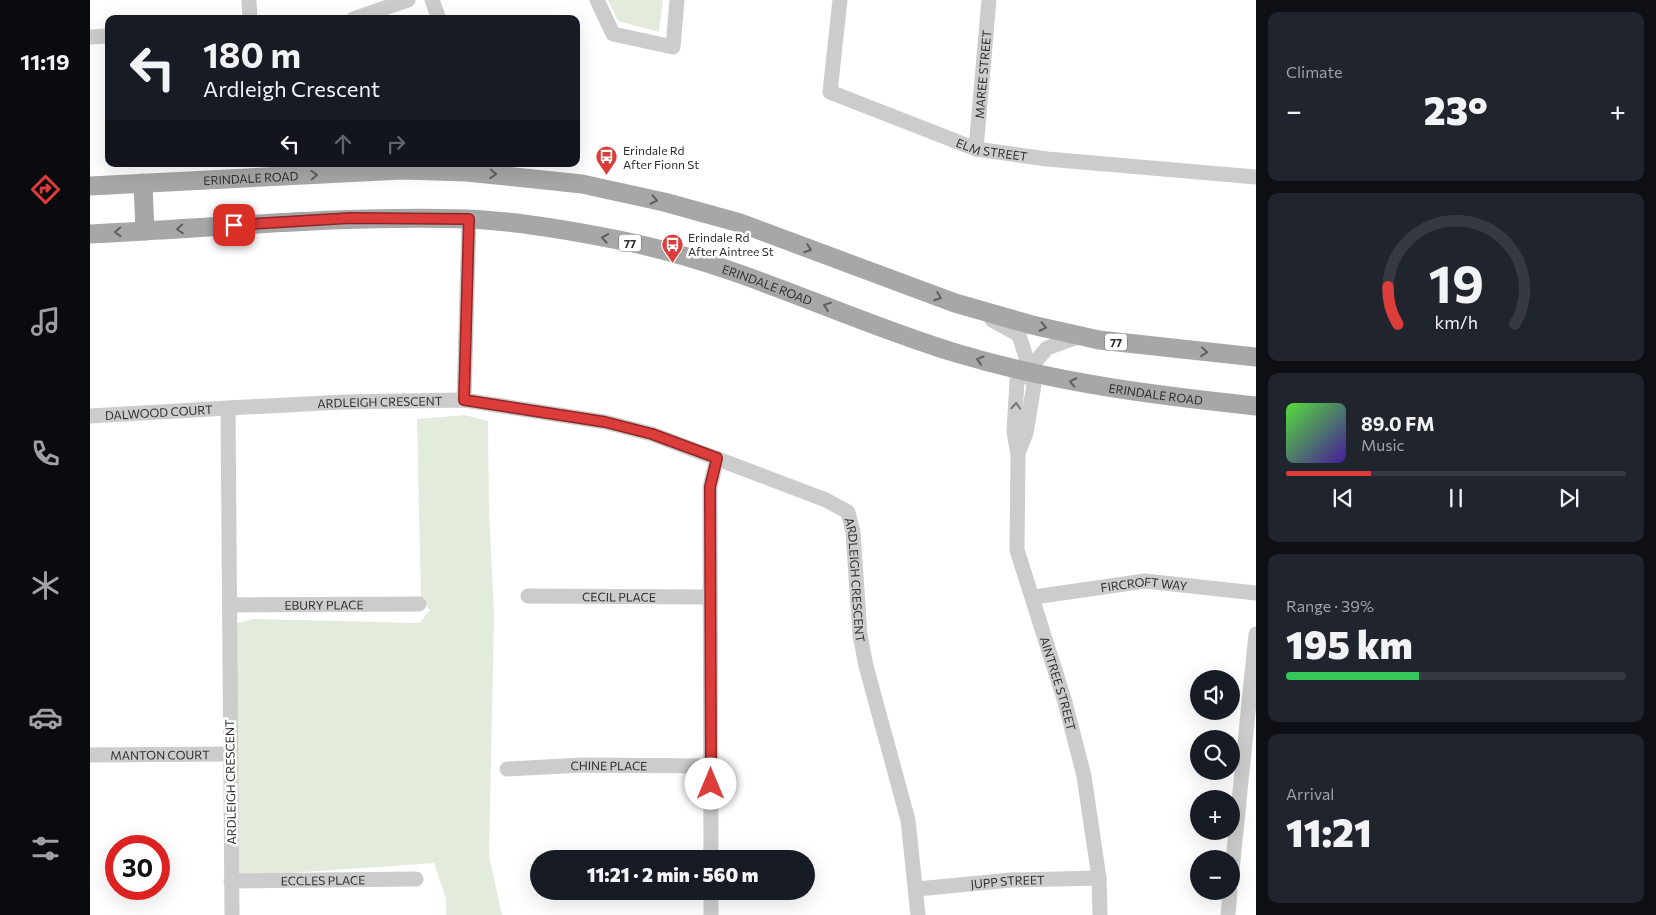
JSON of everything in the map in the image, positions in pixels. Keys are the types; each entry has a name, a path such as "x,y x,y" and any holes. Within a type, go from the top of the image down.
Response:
{"main road":[{"name":"ERINDALE ROAD","path":"90,186 468,168 582,184 694,209 740,223 948,301 979,310 1082,336 1143,345 1256,357"},
{"path":"143,183 145,231"},
{"name":"ERINDALE ROAD","path":"90,234 351,218 469,219 502,222 652,248 732,270 954,352 1027,372 1128,392 1256,406"}],"street":[{"path":"249,0 250,15"},
{"path":"364,15 408,0"},
{"path":"432,0 438,15"},
{"path":"597,0 613,34 673,46 677,0"},
{"name":"ELM STREET","path":"840,0 830,92 976,149 1047,159 1256,177"},
{"name":"MAREE STREET","path":"976,149 990,0"},
{"path":"90,37 105,36"},
{"path":"464,400 469,219"},
{"path":"979,310 994,322 1019,335 1026,357 1027,372"},
{"name":"AINTREE STREET","path":"1082,336 1047,348 1017,381 1014,432 1018,454 1017,550 1034,598 1065,702 1084,776 1100,878 1100,915"},
{"name":"ARDLEIGH CRESCENT","path":"232,915 229,754 228,408 343,402 464,400 605,422 652,434 826,500 848,512 854,532 860,635 866,666 908,820 917,889 918,915"},
{"name":"DALWOOD COURT","path":"90,416 228,408"},
{"path":"711,850 710,487 717,458"},
{"name":"FIRCROFT WAY","path":"1034,598 1145,581 1256,593"},
{"name":"CECIL PLACE","path":"528,596 710,596"},
{"name":"EBURY PLACE","path":"230,605 419,604"},
{"path":"1234,850 1256,634"},
{"name":"MANTON COURT","path":"90,755 229,754"},
{"name":"CHINE PLACE","path":"507,769 582,765 711,766"},
{"name":"JUPP STREET","path":"917,889 1011,880 1100,878"},
{"name":"ECCLES PLACE","path":"231,881 416,879"},
{"path":"711,900 711,915"},
{"path":"1228,915 1229,900"}],"shaded area":[{"path":"608,0 663,0 659,32 618,21"},
{"path":"465,415 488,421 489,510 494,613 489,855 502,915 446,915 446,899 434,863 233,877 230,625 254,619 419,623 430,610 421,600 417,419"}],"place":[{"name":"Erindale Rd After Fionn St","path":"607,176"},
{"name":"Erindale Rd After Aintree St","path":"672,263"}],"route":[{"path":"234,225 351,218 469,219 464,400 605,422 652,434 717,458 710,487 711,784"}]}
